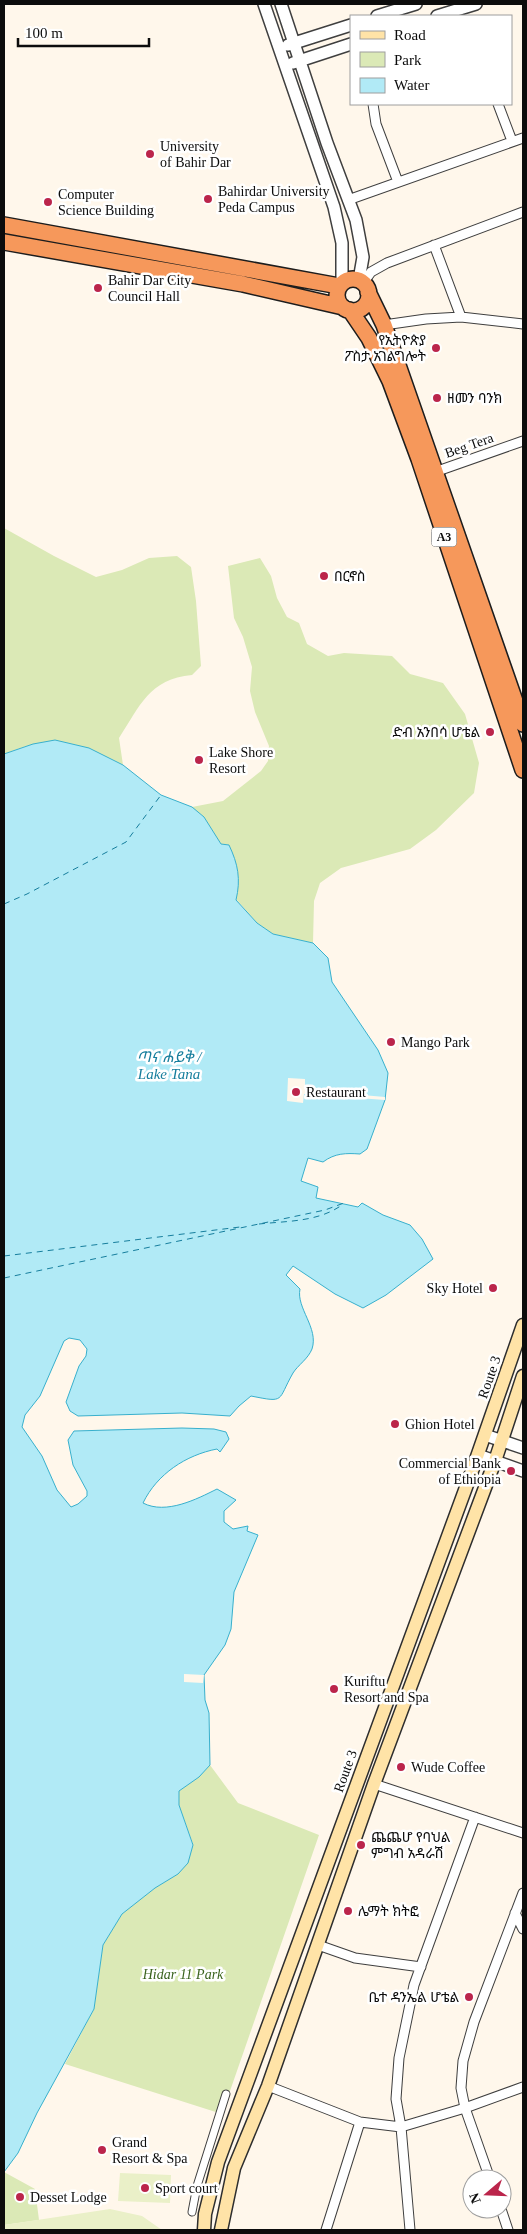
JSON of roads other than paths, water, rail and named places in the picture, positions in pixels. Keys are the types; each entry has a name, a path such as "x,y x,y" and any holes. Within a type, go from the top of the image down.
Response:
{"highway":[{"path":"4,225 341,284 350,279 364,285 368,298 361,308 346,309 242,284 4,242"},
{"name":"A3","path":"341,284 337,297 368,338 384,368 429,474"},
{"name":"A3","path":"364,285 384,325 429,474 518,724 523,770"}],"main road":[{"name":"Route 3","path":"204,2230 205,2214 218,2162 294,1960 389,1693 478,1455 523,1325"},
{"path":"220,2230 234,2168 268,2086 374,1784 495,1462 523,1376"},
{"path":"389,1693 406,1699"},
{"path":"350,1804 365,1810"},
{"path":"294,1960 310,1966"}],"street":[{"path":"264,4 334,208 342,243 341,284"},
{"path":"281,4 361,240 364,285"},
{"path":"380,15 416,4"},
{"path":"444,15 464,12 476,4"},
{"path":"279,49 350,25"},
{"path":"284,66 350,44"},
{"path":"373,105 376,124 398,182"},
{"path":"498,105 512,141"},
{"path":"334,208 348,200 523,138"},
{"path":"364,285 371,272 379,266 523,212"},
{"path":"434,245 461,317"},
{"path":"384,325 426,319 461,317 523,324"},
{"name":"Beg Tera","path":"429,474 523,441"},
{"path":"485,1435 523,1448"},
{"path":"478,1455 523,1471"},
{"path":"374,1784 523,1833"},
{"path":"410,2230 401,2128 396,2098 396,2082 414,1985 475,1817"},
{"path":"486,2169 465,2108 461,2088 463,2061 474,2022 523,1893"},
{"path":"515,1913 523,1929"},
{"path":"318,1945 355,1958 421,1968"},
{"path":"268,2086 360,2122 401,2128 523,2087"},
{"path":"192,2212 197,2186 226,2094"},
{"path":"326,2230 360,2122"}],"water":[{"name":"ጣና ሐይቅ / Lake Tana","path":"55,740 89,748 123,765 161,795 192,807 204,817 221,844 229,845 238,872 236,900 257,923 273,934 313,943 328,958 332,982 378,1050 388,1073 385,1100 367,1149 360,1154 341,1154 323,1162 308,1158 301,1181 318,1187 316,1198 358,1207 362,1203 383,1215 410,1225 422,1239 433,1259 386,1295 363,1308 335,1294 293,1266 286,1275 300,1289 301,1303 313,1333 313,1341 310,1353 293,1373 279,1398 270,1399 251,1396 230,1416 182,1413 78,1416 70,1411 66,1402 79,1366 86,1356 87,1349 80,1340 69,1338 64,1341 40,1396 25,1415 22,1427 42,1456 57,1490 71,1507 87,1496 87,1491 73,1465 68,1440 74,1431 182,1428 214,1429 226,1432 229,1439 220,1452 217,1449 205,1452 174,1467 156,1483 143,1503 161,1507 171,1506 191,1501 217,1489 236,1500 224,1511 224,1522 233,1529 248,1526 247,1531 258,1535 234,1592 231,1629 225,1645 204,1675 205,1700 209,1713 210,1765 199,1777 179,1791 179,1805 193,1845 188,1863 178,1874 155,1888 122,1914 103,1945 94,2009 37,2113 18,2153 4,2172 4,754 33,744"}],"place":[{"name":"University of Bahir Dar","path":"150,154"},
{"name":"Bahirdar University Peda Campus","path":"208,199"},
{"name":"Computer Science Building","path":"48,202"},
{"name":"Bahir Dar City Council Hall","path":"98,288"},
{"name":"የኢትዮጵያ ፖስታ አገልግሎት","path":"436,348"},
{"name":"ዘመን ባንክ","path":"437,398"},
{"name":"በርኖስ","path":"324,576"},
{"name":"ድብ አንበሳ ሆቴል","path":"490,732"},
{"name":"Lake Shore Resort","path":"199,760"},
{"name":"Mango Park","path":"391,1042"},
{"name":"Restaurant","path":"296,1092"},
{"name":"Sky Hotel","path":"493,1288"},
{"name":"Ghion Hotel","path":"395,1424"},
{"name":"Commercial Bank of Ethiopia","path":"511,1471"},
{"name":"Kuriftu Resort and Spa","path":"334,1689"},
{"name":"Wude Coffee","path":"401,1767"},
{"name":"ጨጨሆ የባህል ምግብ አዳራሽ","path":"361,1845"},
{"name":"ሌማት ክትፎ","path":"348,1911"},
{"name":"ቤተ ዳንኤል ሆቴል","path":"469,1997"},
{"name":"Grand Resort & Spa","path":"102,2150"},
{"name":"Sport court","path":"145,2188"},
{"name":"Desset Lodge","path":"20,2197"}],"park label":[{"name":"Hidar 11 Park","path":"183,1974"}]}
